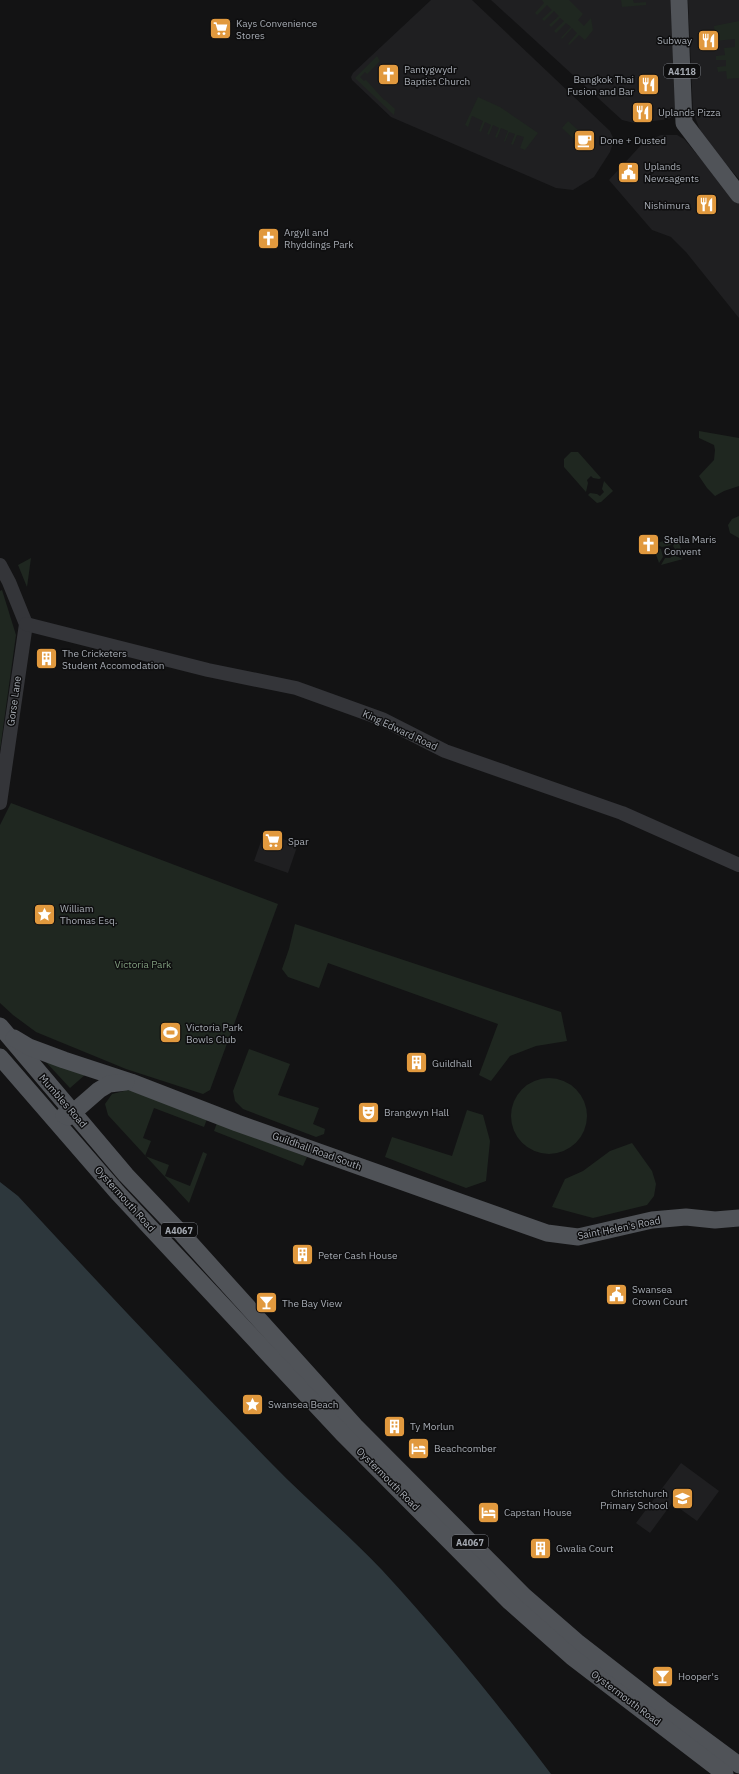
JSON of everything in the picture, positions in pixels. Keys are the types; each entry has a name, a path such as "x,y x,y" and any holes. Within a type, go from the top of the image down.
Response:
{"main road":[{"name":"A4118","path":"679,0 684,123 739,195"},
{"path":"3,1030 29,1047 131,1082"},
{"name":"Mumbles Road","path":"3,1030 67,1111 102,1146 126,1174"},
{"name":"Mumbles Road","path":"0,1056 82,1150"},
{"path":"67,1111 102,1072"},
{"name":"Guildhall Road South","path":"67,1111 91,1097 109,1084 131,1082 237,1123 547,1234"},
{"path":"91,1097 93,1127 102,1146"},
{"path":"38,1101 67,1111 82,1150"},
{"name":"Oystermouth Road","path":"82,1150 117,1192 342,1433 510,1602 572,1657 725,1774"},
{"name":"Oystermouth Road","path":"126,1174 189,1241 355,1426 524,1596 589,1652 739,1765"},
{"name":"Saint Helen's Road","path":"547,1234 578,1237 652,1220 686,1216 715,1220 739,1218"}],"street":[{"path":"0,565 9,582 26,624"},
{"name":"Gorse Lane","path":"0,803 26,624"},
{"name":"King Edward Road","path":"26,624 208,670 296,688 382,719 446,751 622,813 739,865"}],"shaded area":[{"path":"431,0 472,0 610,131 614,140 610,152 594,177 573,190 556,188 391,117 352,80 351,77 353,73"},
{"path":"491,0 671,0 677,110 671,118 662,120 634,123 622,120"},
{"path":"688,0 739,0 739,179 703,138 693,112"},
{"path":"661,135 677,135 684,139 739,204 739,318 686,252 671,237 652,230 609,180 643,143"},
{"path":"264,833 298,844 288,873 254,861"},
{"path":"0,1182 18,1196 143,1330 271,1463 382,1570 469,1670 551,1774 0,1774"},
{"name":"Christchurch Primary School","path":"681,1463 719,1491 697,1521 672,1503 650,1533 636,1523"}],"green space":[{"path":"542,0 569,0 583,14 578,20 584,26 591,18 593,30 585,40 579,35 569,45 568,44 577,33 572,28 562,39 561,38 571,27 566,23 556,33 554,31 564,21 560,18 551,27 549,25 559,16 554,11 544,21 542,19 552,10 547,5 537,15 535,13 544,3"},
{"path":"621,0 633,0 634,3 646,2 646,5 622,7"},
{"path":"739,21 739,78 727,79 726,71 718,72 717,67 726,66 726,60 716,60 716,56 725,55 724,48 735,47 735,39 715,41 714,26"},
{"path":"377,56 380,61 367,74 365,72 360,77 364,81 366,80 384,100 395,109 394,115 355,78"},
{"path":"478,97 500,107 538,133 525,150 520,148 524,137 517,135 513,145 511,144 515,134 509,132 505,142 504,141 508,131 501,128 497,138 495,137 499,128 493,125 489,135 487,134 491,125 485,122 481,132 479,131 483,121 472,116 468,127 465,125"},
{"path":"568,121 578,130 574,135 582,143 580,145 562,128"},
{"path":"699,431 739,438 739,486 715,496 707,488 699,476 714,460 715,450 714,445 699,438"},
{"path":"571,452 578,452 601,478 593,478 591,476 587,480 588,483 586,492 564,467 564,459"},
{"path":"604,481 613,491 601,502 597,503 588,495 590,493 600,496 604,492 602,489"},
{"path":"739,516 739,538 730,533 728,525 732,519"},
{"path":"676,537 671,545 662,547 654,544"},
{"path":"678,538 683,557 675,553 673,546"},
{"path":"653,546 661,549 663,557 659,563"},
{"path":"674,555 683,559 661,565 665,558 670,558"},
{"path":"31,558 27,587 18,565"},
{"path":"2,590 16,635 0,750 0,591"},
{"name":"Victoria Park","path":"11,803 278,904 210,1090 203,1094 126,1069 36,1032 0,1003 0,825"},
{"path":"295,924 561,1012 567,1041 536,1046 510,1056 491,1081 479,1075 498,1024 328,963 319,988 288,977 282,969"},
{"path":"249,1049 290,1064 278,1095 319,1108 313,1124 325,1129 324,1134 316,1137 243,1109 235,1101 233,1091"},
{"path":"45,1061 86,1074 70,1088"},
{"path":"541,1078 557,1078 570,1084 581,1095 587,1108 585,1131 570,1148 557,1154 541,1154 528,1148 513,1131 511,1124 511,1108 517,1095 534,1080"},
{"path":"128,1090 136,1091 207,1119 204,1127 154,1108 143,1138 151,1141 145,1155 108,1115 105,1104 112,1094"},
{"path":"467,1110 483,1115 490,1141 486,1181 466,1188 385,1157 392,1137 452,1156"},
{"path":"217,1123 307,1157 303,1166 214,1131"},
{"path":"632,1143 652,1171 656,1184 654,1196 647,1205 593,1218 552,1207 565,1179 583,1171 610,1151"},
{"path":"203,1152 207,1154 189,1203 146,1156 169,1165 165,1176 190,1186"}],"place":[{"name":"Kays Convenience Stores","path":"221,29"},
{"name":"Subway","path":"708,40"},
{"name":"Pantygwydr Baptist Church","path":"388,75"},
{"name":"Bangkok Thai Fusion and Bar","path":"649,85"},
{"name":"Uplands Pizza","path":"642,112"},
{"name":"Done + Dusted","path":"585,140"},
{"name":"Uplands Newsagents","path":"628,172"},
{"name":"Nishimura","path":"706,205"},
{"name":"Argyll and Rhyddings Park","path":"268,238"},
{"name":"Stella Maris Convent","path":"648,545"},
{"name":"The Cricketers Student Accomodation","path":"47,659"},
{"name":"Spar","path":"273,841"},
{"name":"William Thomas Esq.","path":"44,914"},
{"name":"Victoria Park Bowls Club","path":"170,1033"},
{"name":"Guildhall","path":"417,1063"},
{"name":"Brangwyn Hall","path":"369,1112"},
{"name":"Peter Cash House","path":"302,1255"},
{"name":"Swansea Crown Court","path":"616,1295"},
{"name":"The Bay View","path":"266,1303"},
{"name":"Swansea Beach","path":"253,1404"},
{"name":"Ty Morlun","path":"394,1426"},
{"name":"Beachcomber","path":"419,1448"},
{"name":"Christchurch Primary School","path":"683,1499"},
{"name":"Capstan House","path":"489,1512"},
{"name":"Gwalia Court","path":"540,1548"},
{"name":"Hooper's","path":"663,1676"}]}
